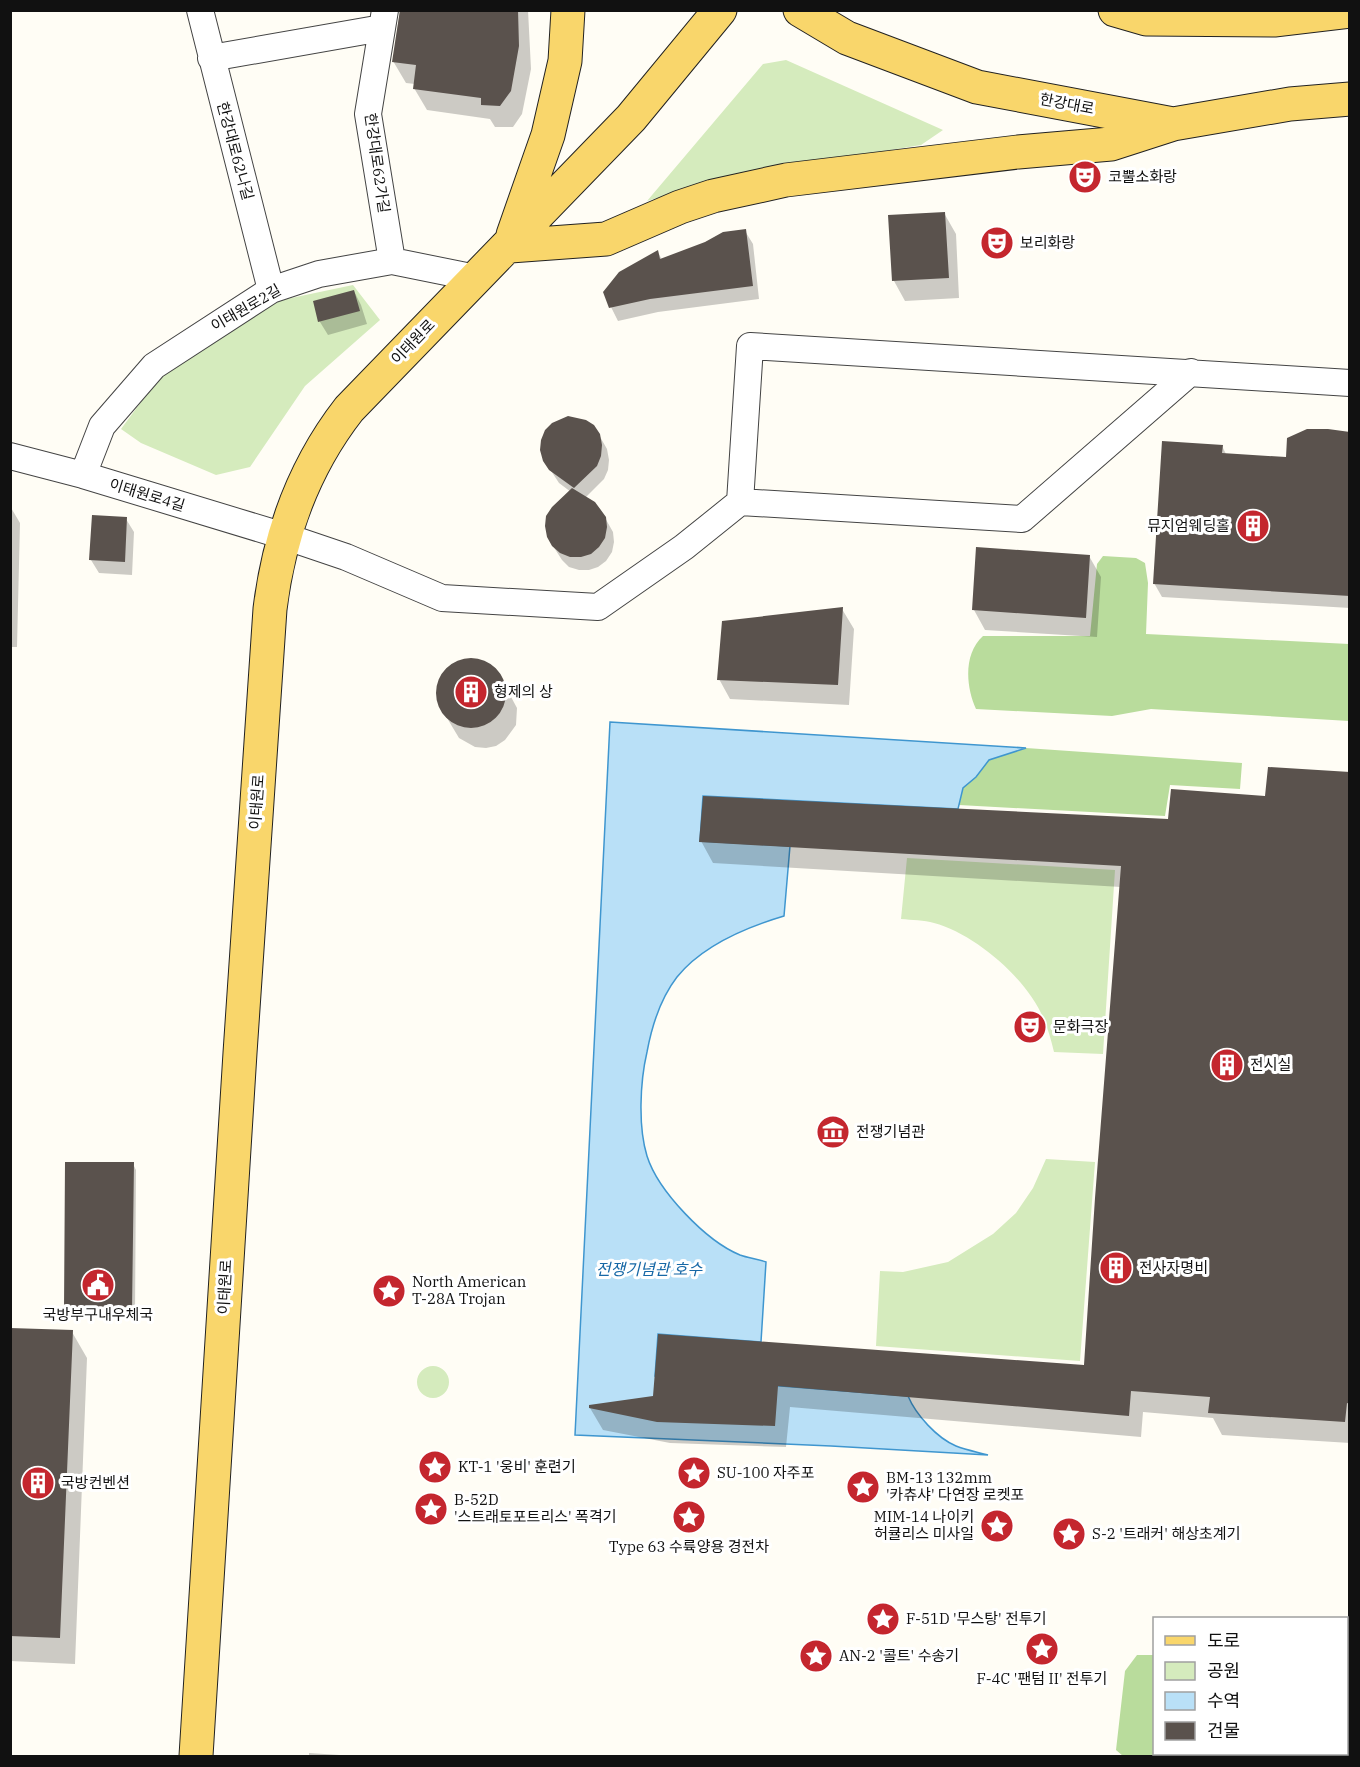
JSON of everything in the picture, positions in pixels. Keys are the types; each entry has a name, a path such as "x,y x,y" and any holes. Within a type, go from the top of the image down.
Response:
{"main road":[{"path":"568,10 565,61 548,135 510,246 606,239 680,207 713,196 786,180 1018,152 1111,144 1173,124"},
{"name":"이태원로","path":"196,1756 270,609 273,582 284,536 294,504 309,470 333,430 349,409 408,346 510,246 631,118 720,10"},
{"name":"한강대로","path":"800,10 847,38 977,87 1173,124 1290,104 1350,99"},
{"path":"1115,10 1141,15 1274,20 1350,11"}],"street":[{"name":"한강대로62나길","path":"200,10 271,290"},
{"name":"한강대로62가길","path":"211,58 384,19 368,114 392,261"},
{"name":"이태원로2길","path":"83,475 102,426 154,366 271,290 319,274 392,261 476,278"},
{"path":"1191,372 1022,519 740,502 750,346 1191,372 1350,383"},
{"name":"이태원로4길","path":"10,456 83,475 284,536 346,557 442,598 598,607 684,548 740,502"}],"green space":[{"path":"786,60 943,130 921,145 734,176 647,201 763,64"},
{"path":"353,285 380,320 305,386 250,467 216,475 141,443 121,429 161,375 277,301"},
{"path":"1103,556 1136,558 1145,563 1148,583 1146,634 1349,644 1349,721 1151,709 1112,716 976,709 970,691 968,671 969,661 977,643 983,636 1090,636 1097,564"},
{"path":"1026,748 1242,763 1240,789 1170,785 1165,816 959,805 963,788 989,760"},
{"path":"907,858 1115,870 1103,1054 1054,1052 1043,1017 1035,1002 1025,987 998,960 982,947 950,929 930,922 901,919"},
{"path":"1046,1159 1095,1162 1080,1361 876,1346 880,1271 903,1272 948,1262 993,1234 1016,1213 1033,1188"},
{"path":"433,1366 444,1371 449,1382 444,1393 433,1398 422,1393 417,1382 422,1371"},
{"path":"1137,1655 1153,1655 1153,1755 1348,1755 1349,1748 1349,1756 1123,1756 1116,1750 1125,1671"}],"water":[{"name":"전쟁기념관 호수","path":"610,722 1026,748 989,760 976,777 963,788 958,809 703,796 700,841 790,846 784,916 726,939 699,956 677,977 661,1003 654,1022 642,1090 641,1118 644,1144 647,1156 661,1184 685,1213 713,1239 740,1255 766,1262 761,1342 658,1334 655,1376 908,1396 922,1418 935,1432 956,1446 988,1455 575,1435"}],"building":[{"path":"400,10 518,10 519,46 511,91 500,106 481,105 481,98 413,89 416,65 392,62"},
{"path":"945,212 949,278 892,281 888,215"},
{"path":"746,229 753,286 650,299 609,308 603,292 619,272 658,250 660,259 705,242 723,232"},
{"path":"354,290 360,311 318,322 313,301"},
{"path":"568,416 586,420 594,425 600,434 602,445 597,466 574,488 549,470 540,450 545,430 552,423"},
{"name":"뮤지엄웨딩홀","path":"1307,429 1350,432 1350,596 1153,584 1162,441 1223,445 1222,453 1286,457 1287,438"},
{"path":"572,488 595,502 606,517 605,538 591,554 581,557 570,557 560,553 547,537 545,526 546,516 552,507"},
{"path":"92,515 127,517 125,562 89,560"},
{"path":"976,547 1090,555 1086,618 972,610"},
{"path":"843,607 838,685 717,680 722,621"},
{"name":"형제의 상","path":"478,658 491,664 500,673 504,679 506,693 504,707 496,718 485,726 464,728 446,718 438,707 436,686 446,668 457,660"},
{"name":"전시실","path":"1268,767 1350,772 1350,1404 1347,1403 1345,1422 1208,1413 1210,1397 1131,1391 1129,1416 778,1386 775,1426 657,1422 589,1408 589,1405 653,1396 658,1334 1084,1365 1121,866 699,842 703,796 1168,819 1171,789 1265,796"},
{"path":"65,1162 134,1162 132,1311 64,1310"},
{"name":"국방컨벤션","path":"10,1328 73,1330 60,1638 10,1636"}],"place":[{"name":"코뿔소화랑","path":"1085,177"},
{"name":"보리화랑","path":"997,243"},
{"name":"뮤지엄웨딩홀","path":"1253,526"},
{"name":"형제의 상","path":"471,692"},
{"name":"문화극장","path":"1030,1027"},
{"name":"전시실","path":"1227,1065"},
{"name":"전쟁기념관","path":"833,1132"},
{"name":"전사자명비","path":"1116,1268"},
{"name":"국방부구내우체국","path":"98,1285"},
{"name":"North American T-28A Trojan","path":"389,1291"},
{"name":"KT-1 '웅비' 훈련기","path":"435,1467"},
{"name":"SU-100 자주포","path":"694,1473"},
{"name":"국방컨벤션","path":"38,1483"},
{"name":"BM-13 132mm '카츄샤' 다연장 로켓포","path":"863,1487"},
{"name":"B-52D '스트래토포트리스' 폭격기","path":"431,1509"},
{"name":"Type 63 수륙양용 경전차","path":"689,1517"},
{"name":"MIM-14 나이키 허큘리스 미사일","path":"997,1526"},
{"name":"S-2 '트래커' 해상초계기","path":"1069,1534"},
{"name":"F-51D '무스탕' 전투기","path":"883,1619"},
{"name":"F-4C '팬텀 II' 전투기","path":"1042,1649"},
{"name":"AN-2 '콜트' 수송기","path":"816,1656"}]}
